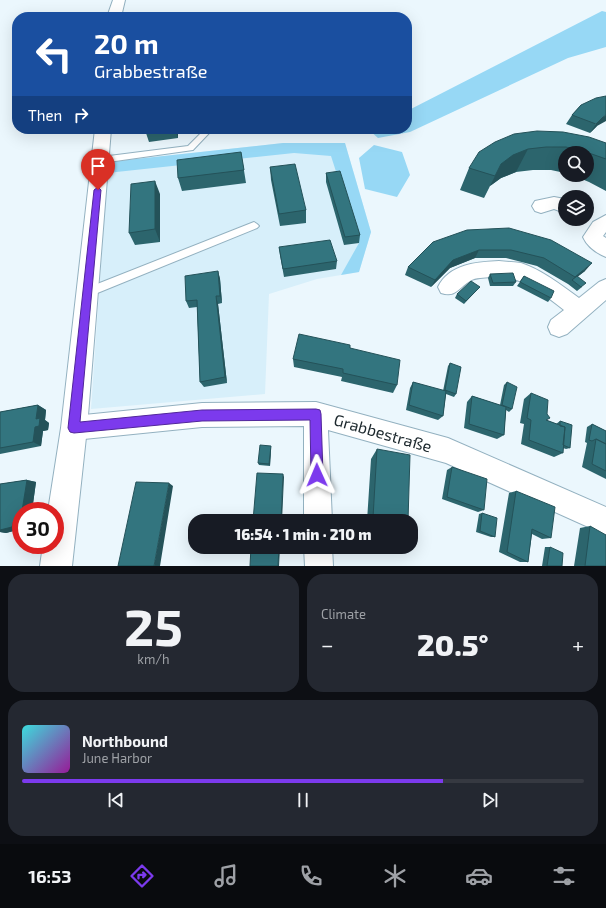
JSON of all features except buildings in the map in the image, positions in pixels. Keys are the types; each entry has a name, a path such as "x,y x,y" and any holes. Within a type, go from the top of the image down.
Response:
{"main road":[{"path":"116,12 120,0"},
{"path":"56,566 74,428 103,134"}],"street":[{"path":"541,206 554,203 558,204"},
{"path":"448,287 464,274 479,270 499,269 518,271 541,282 579,309"},
{"path":"559,327 606,288"},
{"path":"316,414 318,514"},
{"name":"Grabbestraße","path":"74,428 202,415 316,414 448,451 606,521"},
{"path":"318,554 319,566"}],"lane":[{"path":"101,160 190,148 204,134"},
{"path":"86,293 254,226"}],"shaded area":[{"path":"602,11 606,12 606,47 568,58 412,131 412,108"},
{"path":"374,134 399,134 378,138"},
{"path":"283,143 345,143 371,232 359,272 317,279 269,294 265,394 91,409 108,162"},
{"path":"283,143 345,143 371,232 359,272 341,275 359,243 331,156 294,153 107,173 108,162"},
{"path":"374,145 402,152 410,175 397,197 365,189 359,158"}],"route":[{"path":"98,190 86,293 74,428 202,415 316,414 317,475"}]}
